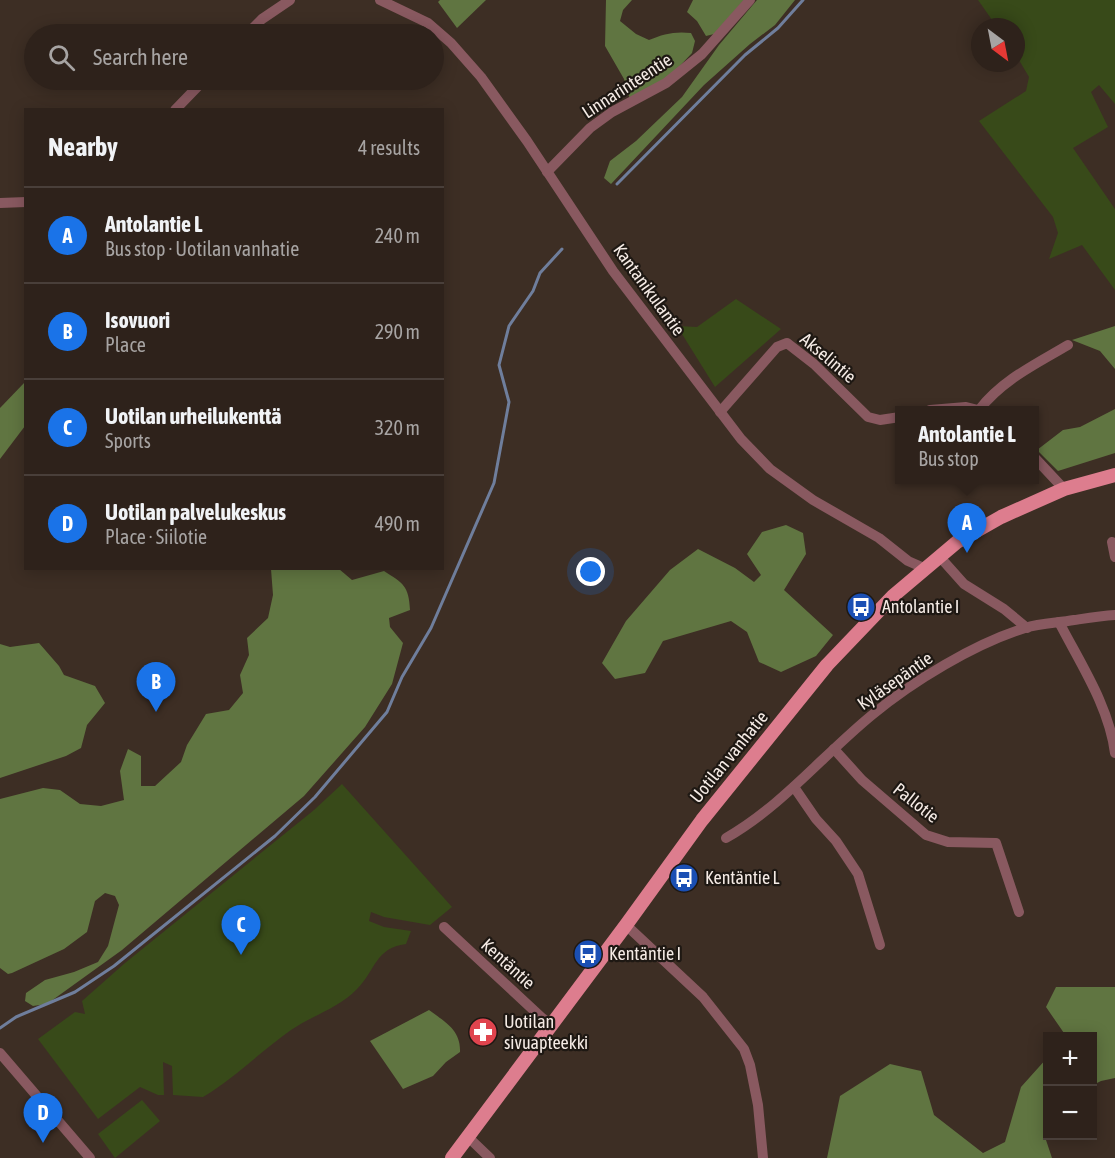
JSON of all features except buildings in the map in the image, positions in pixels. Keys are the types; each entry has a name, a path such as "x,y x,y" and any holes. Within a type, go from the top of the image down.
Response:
{"main road":[{"name":"Uotilan vanhatie","path":"452,1158 702,820 827,665 893,596 957,542 1001,517 1028,503 1064,489 1115,475"}],"street":[{"path":"257,24 290,0"},
{"name":"Kantanikulantie","path":"380,0 429,24"},
{"name":"Linnarinteentie","path":"547,172 590,129 612,112 666,83 702,54 750,0"},
{"name":"Kantanikulantie","path":"444,37 481,77 614,271 741,439 770,469 813,500 879,538 908,561 924,568"},
{"path":"177,108 194,90"},
{"path":"0,203 24,202"},
{"name":"Akselintie","path":"720,412 777,346 788,344 814,364 868,417 880,420 895,418"},
{"path":"983,406 991,396 1015,376 1068,345"},
{"path":"1039,461 1064,489"},
{"path":"1112,542 1115,557"},
{"path":"939,556 964,584 1004,609 1027,628"},
{"name":"Kyläsepäntie","path":"726,838 750,824 795,787 872,715 908,688 964,654 1027,628 1115,615"},
{"path":"1059,622 1109,723 1115,753"},
{"name":"Pallotie","path":"834,749 862,780 926,835 948,842 996,843 1019,912"},
{"path":"795,787 858,874 880,945"},
{"path":"626,925 703,997 744,1049 750,1065 758,1105 763,1158"},
{"name":"Kentäntie","path":"444,927 551,1024"},
{"path":"0,1053 90,1158"},
{"path":"468,1137 490,1158"}],"green space":[{"path":"440,0 486,0 457,28 438,2"},
{"path":"606,0 632,0 623,10 620,21 636,34 649,40 685,32 691,33 695,41 692,53 658,89 631,103 624,79 605,46"},
{"path":"693,0 744,0 714,34 706,36 697,21 687,12"},
{"path":"757,0 795,0 775,25 704,85 611,184 604,178 610,161 636,141 682,97 719,45"},
{"path":"978,0 1115,0 1115,104 1099,85 1091,92 1108,127 1073,148 1115,209 1115,290 1082,245 1049,259 1058,233 1053,217 979,121 1026,91 1029,77 1025,70 1025,18 991,18"},
{"path":"736,299 781,329 715,387 677,326 697,327"},
{"path":"1115,326 1115,369 1100,351 1072,340"},
{"path":"24,383 24,427 0,459 0,408"},
{"path":"1115,409 1115,453 1058,471 1039,452 1039,448 1063,430 1080,427"},
{"path":"786,525 803,533 806,554 784,590 833,635 816,656 781,672 759,662 747,632 731,621 663,641 645,673 615,679 602,663 626,621 670,570 698,549 735,568 754,582 761,575 747,554 762,532"},
{"path":"271,570 340,570 352,580 384,571 400,582 408,595 410,610 389,618 390,627 403,643 392,684 365,727 304,796 122,950 47,1004 33,1006 25,1001 26,993 45,980 98,962 108,946 119,905 115,896 105,893 95,901 87,932 64,949 12,973 8,974 0,968 0,799 43,788 60,790 80,804 101,806 124,800 120,771 128,749 141,756 141,786 155,786 181,762 187,745 206,714 229,710 243,693 240,675 249,655 247,638 268,618 273,595"},
{"path":"39,643 64,675 95,686 105,703 87,725 81,748 66,756 0,778 0,644 10,647"},
{"path":"342,784 452,907 430,925 384,917 371,912 369,921 384,927 411,931 406,944 396,946 382,955 350,996 291,1030 203,1097 173,1095 172,1066 163,1062 164,1095 158,1095 140,1087 98,1119 38,1039 75,1012 85,1014 82,1001 125,963 314,810"},
{"path":"1056,987 1115,987 1115,1078 1097,1083 1097,1032 1063,1032 1046,1007"},
{"path":"429,1010 455,1032 460,1044 460,1052 446,1062 433,1076 403,1089 370,1041"},
{"path":"1043,1062 1043,1140 1046,1140 1052,1158 827,1158 840,1096 890,1064 921,1071 934,1115 983,1153 1005,1142 1021,1087"},
{"path":"142,1100 160,1121 115,1158 98,1134"}],"waterway":[{"path":"617,184 745,55 778,28 803,0"},
{"path":"0,1028 16,1017 75,992 114,966 275,836 315,797 387,712 402,677 431,628 494,483 509,402 499,365 509,326 533,291 540,273 562,249"}],"place":[{"name":"Antolantie L","path":"967,553"},
{"name":"Antolantie I","path":"861,607"},
{"name":"Isovuori","path":"156,712"},
{"name":"Kentäntie L","path":"684,878"},
{"name":"Kentäntie I","path":"588,954"},
{"name":"Uotilan urheilukenttä","path":"241,955"},
{"name":"Uotilan sivuapteekki","path":"483,1032"},
{"name":"Uotilan palvelukeskus","path":"43,1143"}]}
